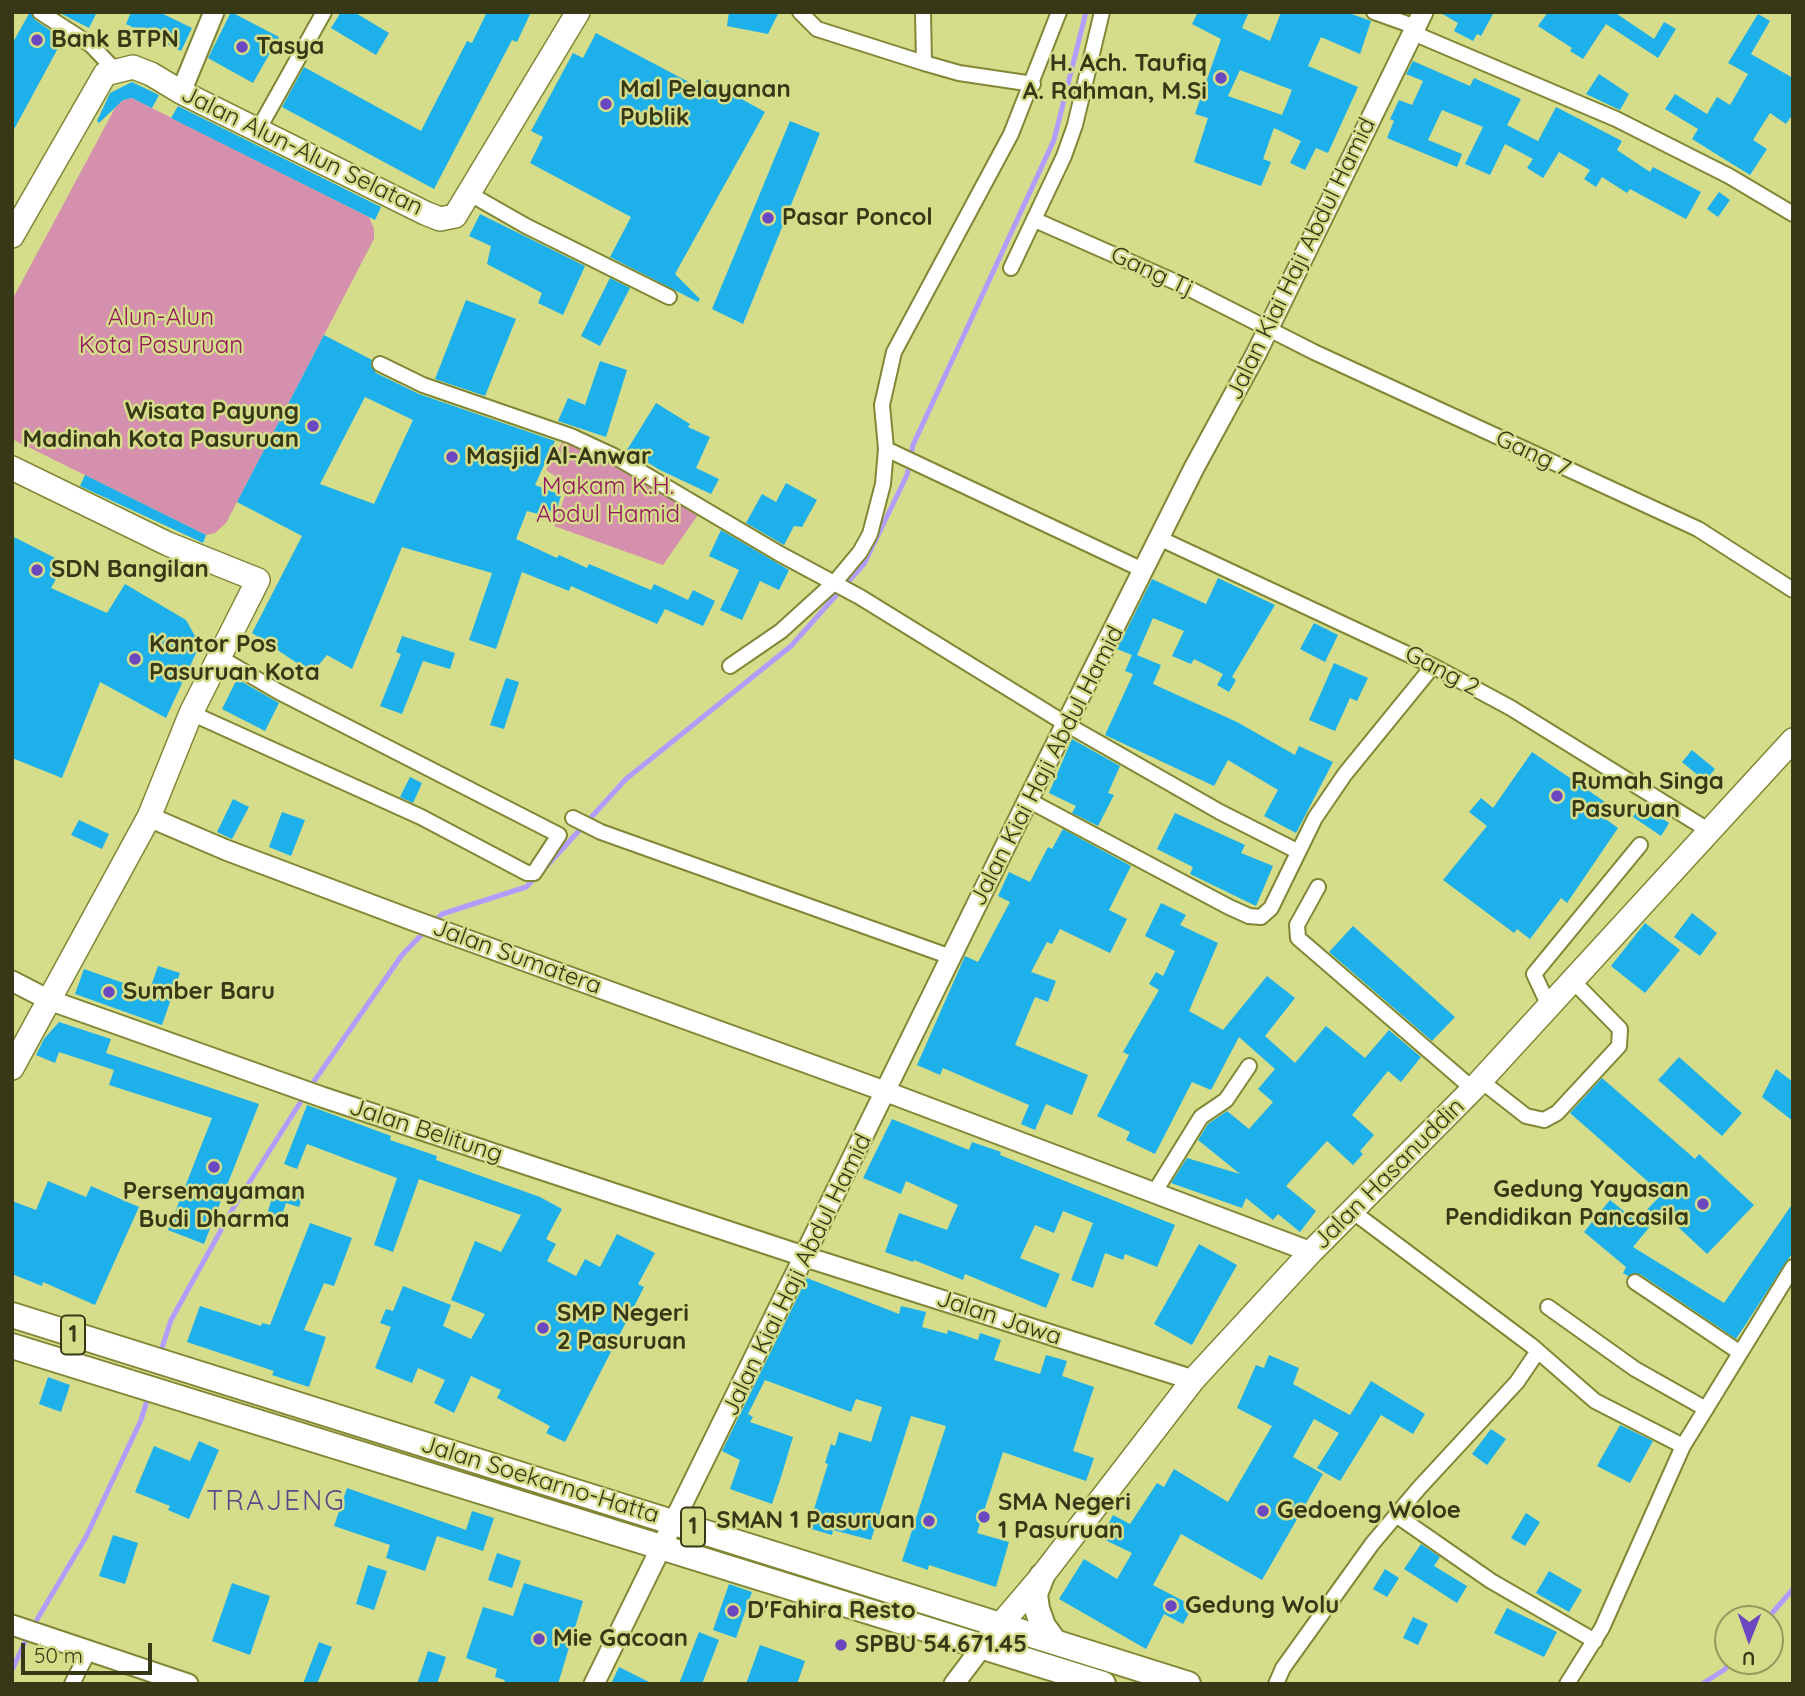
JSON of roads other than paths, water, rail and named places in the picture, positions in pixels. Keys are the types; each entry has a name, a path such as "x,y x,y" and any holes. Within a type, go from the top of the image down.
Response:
{"highway":[{"name":"Jalan Soekarno-Hatta","path":"12,1315 1188,1684"},
{"name":"Jalan Soekarno-Hatta","path":"12,1346 1103,1684"},
{"path":"1042,1576 1035,1594 1037,1609 1043,1626 1054,1641"}],"main road":[{"path":"470,194 578,12"},
{"name":"Jalan Alun-Alun Selatan","path":"114,69 133,67 151,74 181,92 440,219 456,216 470,194"},
{"path":"12,236 105,74 114,69"},
{"path":"12,468 168,544 258,580 191,713 149,817 12,1068"},
{"name":"Jalan Hasanuddin","path":"982,1647 1042,1576 1193,1380 1311,1252 1476,1084 1793,740"}],"street":[{"path":"40,12 91,45 114,69"},
{"path":"181,92 214,12"},
{"path":"258,130 324,12"},
{"path":"800,12 817,29 924,63 959,73 1033,84"},
{"path":"923,12 924,63"},
{"path":"730,666 781,631 837,584 870,534 883,484 886,449 882,405 894,352 1012,134 1059,12"},
{"path":"1012,268 1075,125 1102,12"},
{"path":"1374,12 1417,24 1616,119 1729,176 1793,214"},
{"name":"Jalan Kiai Haji Abdul Hamid","path":"594,1684 806,1257 1028,800 1267,328 1417,24"},
{"path":"470,194 526,226 669,297"},
{"name":"Gang Tj","path":"1035,220 1180,284 1267,328"},
{"name":"Gang 7","path":"1267,328 1698,529 1793,590"},
{"path":"380,364 423,385 571,436 604,451 780,554 860,597 1066,724 1220,812 1297,851"},
{"path":"886,449 1145,571"},
{"name":"Gang 2","path":"1161,539 1433,666 1511,708 1708,830"},
{"path":"191,713 421,817 530,874 534,873 559,835 279,692 219,657"},
{"path":"1028,800 1249,916 1261,917 1271,908 1315,818 1345,774 1433,666"},
{"name":"Jalan Sumatera","path":"149,817 226,850 444,932 887,1092 1311,1252"},
{"path":"576,820 601,832 951,957"},
{"path":"1548,1004 1534,974 1640,845"},
{"path":"1318,887 1297,925 1300,941 1476,1084 1526,1116 1544,1120 1557,1113 1619,1046 1620,1029 1571,979"},
{"name":"Jalan Belitung","path":"12,981 49,1000 322,1097 806,1257"},
{"path":"1154,1193 1201,1117 1226,1100 1250,1066"},
{"path":"1352,1211 1538,1352 1595,1401 1683,1446"},
{"name":"Jalan Jawa","path":"806,1257 1193,1380"},
{"path":"1567,1684 1595,1641 1683,1446 1793,1267"},
{"path":"1634,1282 1739,1352"},
{"path":"1548,1307 1635,1369 1706,1409"},
{"path":"1276,1684 1315,1623 1396,1515 1517,1382 1538,1352"},
{"path":"1396,1515 1491,1581 1595,1641"},
{"path":"17,1627 188,1684"},
{"path":"954,1684 982,1647"},
{"path":"72,1684 88,1652"}],"waterway":[{"path":"545,868 626,779 791,646 864,564 907,475 913,445 1054,140 1086,12"},
{"path":"434,922 442,914 526,887 538,875"},
{"path":"310,1087 402,955 427,929"},
{"path":"160,1354 171,1320 235,1205 305,1095"},
{"path":"12,1670 29,1633 86,1537 141,1420 149,1394"},
{"path":"1779,1605 1793,1589"},
{"path":"1702,1684 1716,1675"}],"place":[{"name":"Bank BTPN","path":"37,40"},
{"name":"Tasya","path":"242,47"},
{"name":"H. Ach. Taufiq A. Rahman, M.Si","path":"1221,78"},
{"name":"Mal Pelayanan Publik","path":"606,104"},
{"name":"Pasar Poncol","path":"768,218"},
{"name":"Wisata Payung Madinah Kota Pasuruan","path":"313,426"},
{"name":"Masjid Al-Anwar","path":"452,457"},
{"name":"SDN Bangilan","path":"37,570"},
{"name":"Kantor Pos Pasuruan Kota","path":"135,659"},
{"name":"Rumah Singa Pasuruan","path":"1557,796"},
{"name":"Sumber Baru","path":"109,992"},
{"name":"Persemayaman Budi Dharma","path":"214,1167"},
{"name":"Gedung Yayasan Pendidikan Pancasila","path":"1703,1204"},
{"name":"SMP Negeri 2 Pasuruan","path":"543,1328"},
{"name":"Gedoeng Woloe","path":"1263,1511"},
{"name":"SMA Negeri 1 Pasuruan","path":"984,1517"},
{"name":"SMAN 1 Pasuruan","path":"929,1521"},
{"name":"Gedung Wolu","path":"1171,1606"},
{"name":"D'Fahira Resto","path":"733,1611"},
{"name":"Mie Gacoan","path":"539,1639"},
{"name":"SPBU 54.671.45","path":"841,1645"}],"district":[{"name":"TRAJENG","path":"276,1502"}],"park label":[{"name":"Alun-Alun Kota Pasuruan","path":"161,332"},
{"name":"Makam K.H. Abdul Hamid","path":"608,501"}]}
